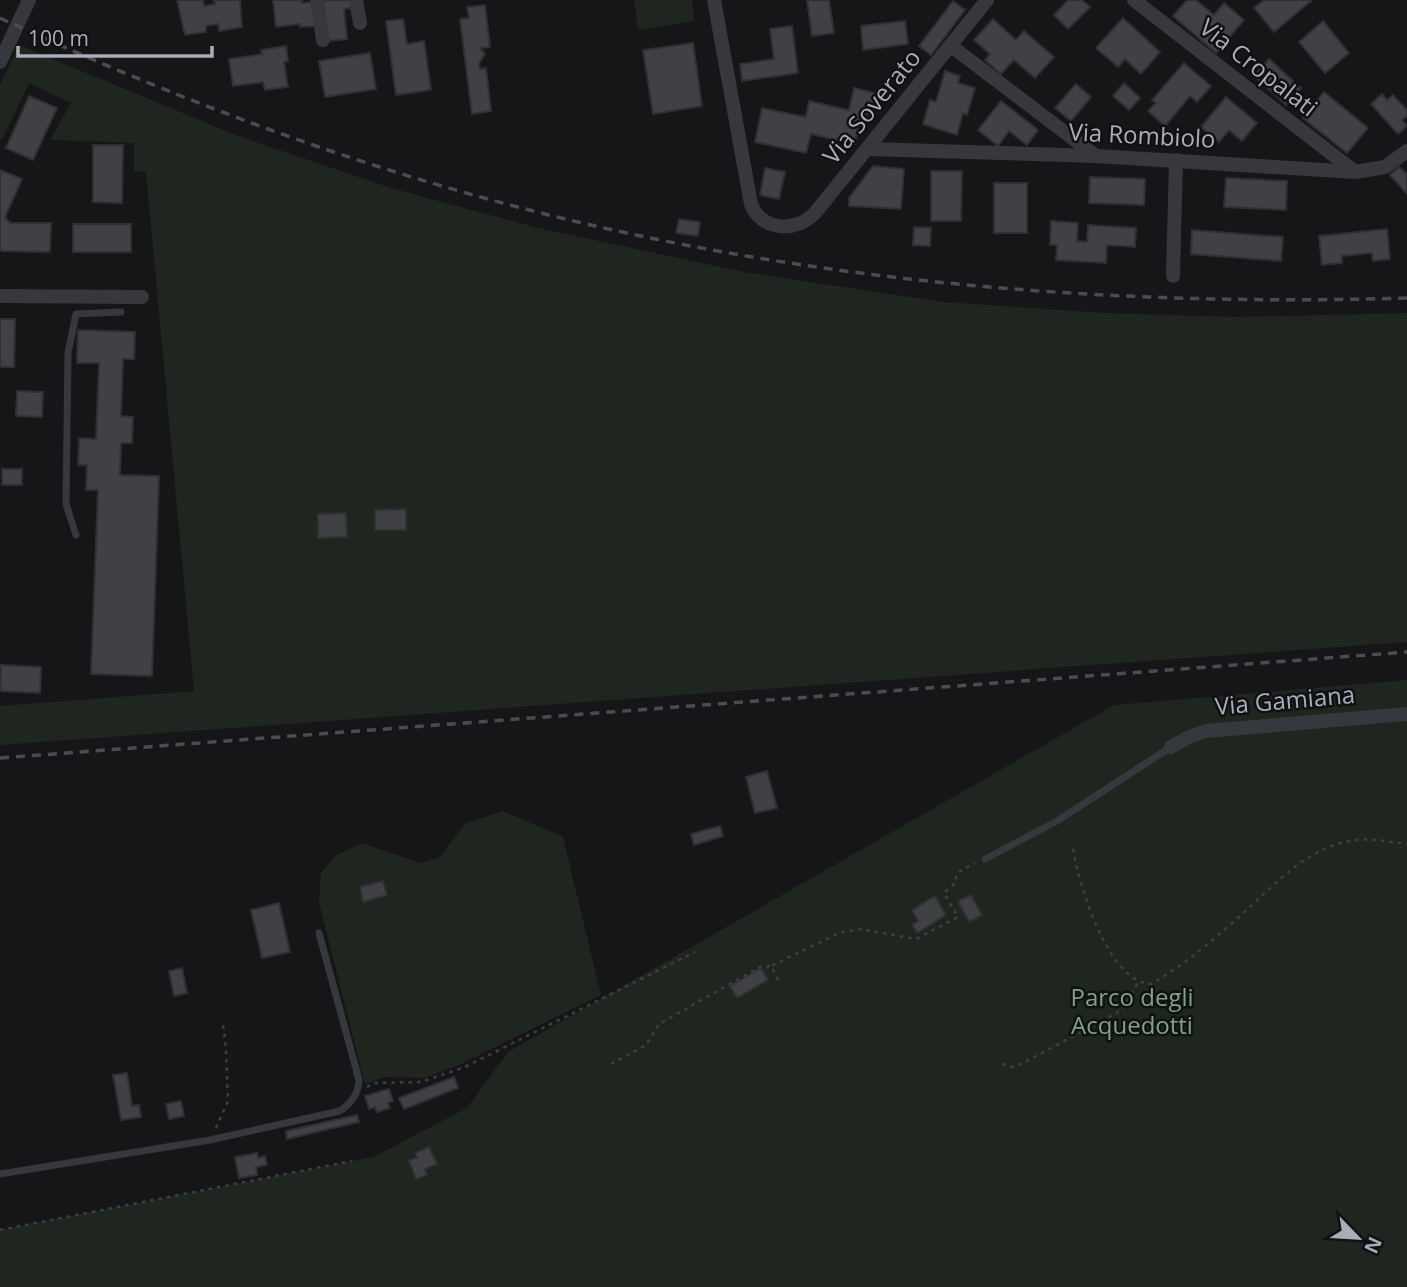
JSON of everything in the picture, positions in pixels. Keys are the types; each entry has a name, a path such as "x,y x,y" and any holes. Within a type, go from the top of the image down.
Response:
{"street":[{"path":"0,62 29,0"},
{"path":"317,0 323,40"},
{"path":"356,0 360,23"},
{"name":"Via Soverato","path":"714,0 751,204 762,220 782,226 794,226 810,217 987,0"},
{"name":"Via Cropalati","path":"1134,0 1355,172"},
{"path":"951,46 1096,156"},
{"name":"Via Rombiolo","path":"868,149 1096,156 1355,172 1385,167 1407,151"},
{"path":"1173,276 1176,160"},
{"path":"0,296 142,297"},
{"name":"Via Gamiana","path":"1171,747 1206,731 1407,714"}],"lane":[{"path":"76,535 66,504 68,353 78,296"},
{"path":"76,314 121,312"},
{"path":"985,859 1057,821 1171,747"},
{"path":"0,1174 210,1140 341,1111 351,1103 358,1092 359,1080 319,933"}],"path":[{"path":"1073,849 1080,883 1098,927 1124,971 1138,982 1151,984 1198,953 1282,875 1328,848 1363,839 1407,844"},
{"path":"611,1064 646,1045 659,1024 760,967 771,967 839,933 860,929 916,939 940,928 958,917 944,892 955,883 957,873 968,865 985,859"},
{"path":"358,1092 374,1083 421,1082 465,1067 695,952"},
{"path":"771,967 778,980"},
{"path":"1002,1064 1012,1066 1023,1063 1122,1010 1138,982"},
{"path":"210,1140 228,1101 223,1024"},
{"path":"0,1230 352,1161"}],"green space":[{"path":"634,0 692,0 695,21 638,30"},
{"path":"19,45 238,136 391,188 538,228 744,272 943,302 1105,313 1237,317 1407,313 1407,642 0,745 0,706 194,691 146,172 134,171 134,143 50,140 71,103 29,83 2,140 0,139 0,85"},
{"name":"Parco degli Acquedotti","path":"1407,680 1407,1287 0,1287 0,1230 373,1157 467,1108 508,1052 1114,705"},
{"path":"503,811 563,837 601,995 463,1063 425,1078 385,1077 365,1084 319,903 321,873 335,856 362,843 421,863 440,857 465,823"}],"building":[{"path":"177,0 203,0 204,6 215,4 214,0 240,0 242,27 219,31 218,24 206,26 206,32 185,35"},
{"path":"273,0 312,2 315,26 300,27 300,24 276,27"},
{"path":"323,0 354,0 355,7 344,9 347,39 328,41"},
{"path":"807,0 829,0 834,33 812,36"},
{"path":"1068,0 1082,0 1090,7 1068,29 1054,15"},
{"path":"1187,0 1196,0 1214,15 1224,3 1244,20 1216,53 1173,16"},
{"path":"1264,0 1312,0 1274,32 1254,8"},
{"path":"953,1 965,10 931,55 919,46"},
{"path":"485,5 490,47 480,48 485,54 479,63 480,69 486,68 491,111 472,114 460,19 469,18 467,7"},
{"path":"1123,18 1160,52 1141,74 1125,59 1118,67 1096,48"},
{"path":"403,19 407,44 424,41 431,90 396,95 386,21"},
{"path":"993,19 1016,40 1024,31 1054,57 1035,78 1014,60 1001,74 985,60 990,54 974,40"},
{"path":"905,21 908,44 863,50 861,26"},
{"path":"1323,21 1349,53 1325,73 1299,42"},
{"path":"792,26 798,73 742,81 740,64 774,59 770,29"},
{"path":"693,43 702,106 653,114 643,50"},
{"path":"286,46 288,61 284,62 288,87 265,90 263,82 233,86 229,59 262,54 261,50"},
{"path":"370,53 376,89 325,97 319,61"},
{"path":"1269,59 1301,88 1286,105 1254,76"},
{"path":"1184,63 1211,86 1197,102 1190,96 1165,126 1148,111 1156,103 1152,100"},
{"path":"945,71 960,76 958,83 975,88 967,115 963,113 957,135 923,124 930,100 936,102"},
{"path":"1124,83 1140,98 1129,110 1113,96"},
{"path":"1076,84 1091,97 1071,121 1055,108"},
{"path":"854,88 875,93 871,115 861,113 855,144 811,134 806,153 755,142 762,108 806,117 809,101 849,110"},
{"path":"1324,92 1368,128 1347,153 1303,118"},
{"path":"1382,94 1387,100 1393,95 1407,110 1407,116 1402,120 1407,126 1398,134 1371,104"},
{"path":"29,96 57,108 33,160 6,148"},
{"path":"1226,97 1257,123 1242,141 1229,130 1219,142 1201,127"},
{"path":"1001,101 1038,130 1027,145 1009,131 998,146 978,130"},
{"path":"93,145 123,145 122,203 93,202"},
{"path":"873,166 904,169 901,209 849,206 849,198"},
{"path":"1399,167 1407,174 1407,194 1390,175"},
{"path":"765,168 785,172 779,199 760,195"},
{"path":"0,170 22,179 5,217 10,223 51,223 50,252 0,251"},
{"path":"931,171 962,171 961,221 931,221"},
{"path":"1090,177 1145,179 1144,205 1089,203"},
{"path":"1226,178 1287,181 1286,210 1224,207"},
{"path":"994,183 1027,183 1027,233 994,233"},
{"path":"679,219 700,222 698,236 676,233"},
{"path":"1051,221 1078,223 1077,241 1087,242 1088,225 1136,228 1135,247 1107,245 1106,263 1056,260 1057,245 1050,245"},
{"path":"73,224 131,224 131,252 73,252"},
{"path":"914,227 931,228 930,246 913,245"},
{"path":"1387,229 1390,259 1373,261 1372,253 1342,256 1342,263 1322,265 1319,236"},
{"path":"1192,230 1283,237 1281,261 1191,254"},
{"path":"0,319 15,319 14,367 0,367"},
{"path":"78,330 135,332 134,359 123,359 121,416 133,417 132,443 121,443 120,475 159,476 152,676 91,674 98,490 86,490 87,465 78,465 79,438 96,439 99,363 77,363"},
{"path":"17,391 43,392 42,417 16,416"},
{"path":"2,469 22,469 22,485 2,485"},
{"path":"406,509 406,530 375,530 375,510"},
{"path":"346,513 347,537 318,538 318,514"},
{"path":"1,665 41,667 40,693 0,691"},
{"path":"767,771 777,808 755,813 746,777"},
{"path":"720,826 723,836 694,845 691,834"},
{"path":"383,881 387,895 363,902 360,887"},
{"path":"971,895 982,915 969,922 958,901"},
{"path":"935,896 946,915 917,933 912,925 918,921 912,910"},
{"path":"279,903 290,952 262,958 251,910"},
{"path":"182,968 187,993 174,996 169,971"},
{"path":"761,968 768,980 737,998 730,986"},
{"path":"127,1073 132,1106 139,1105 141,1117 121,1120 113,1075"},
{"path":"454,1077 458,1088 404,1109 399,1098"},
{"path":"389,1089 393,1101 388,1103 390,1108 377,1112 375,1107 369,1109 365,1096"},
{"path":"181,1101 184,1116 169,1119 166,1104"},
{"path":"357,1115 359,1122 287,1139 286,1131"},
{"path":"429,1147 437,1164 425,1169 427,1175 416,1179 409,1161 417,1157 415,1153"},
{"path":"257,1153 258,1158 265,1156 267,1165 256,1167 257,1175 239,1178 235,1157"}],"railway":[{"path":"0,18 221,112 372,165 526,209 703,248 803,265 1003,288 1205,299 1407,298"},
{"path":"0,758 1407,652"}]}
